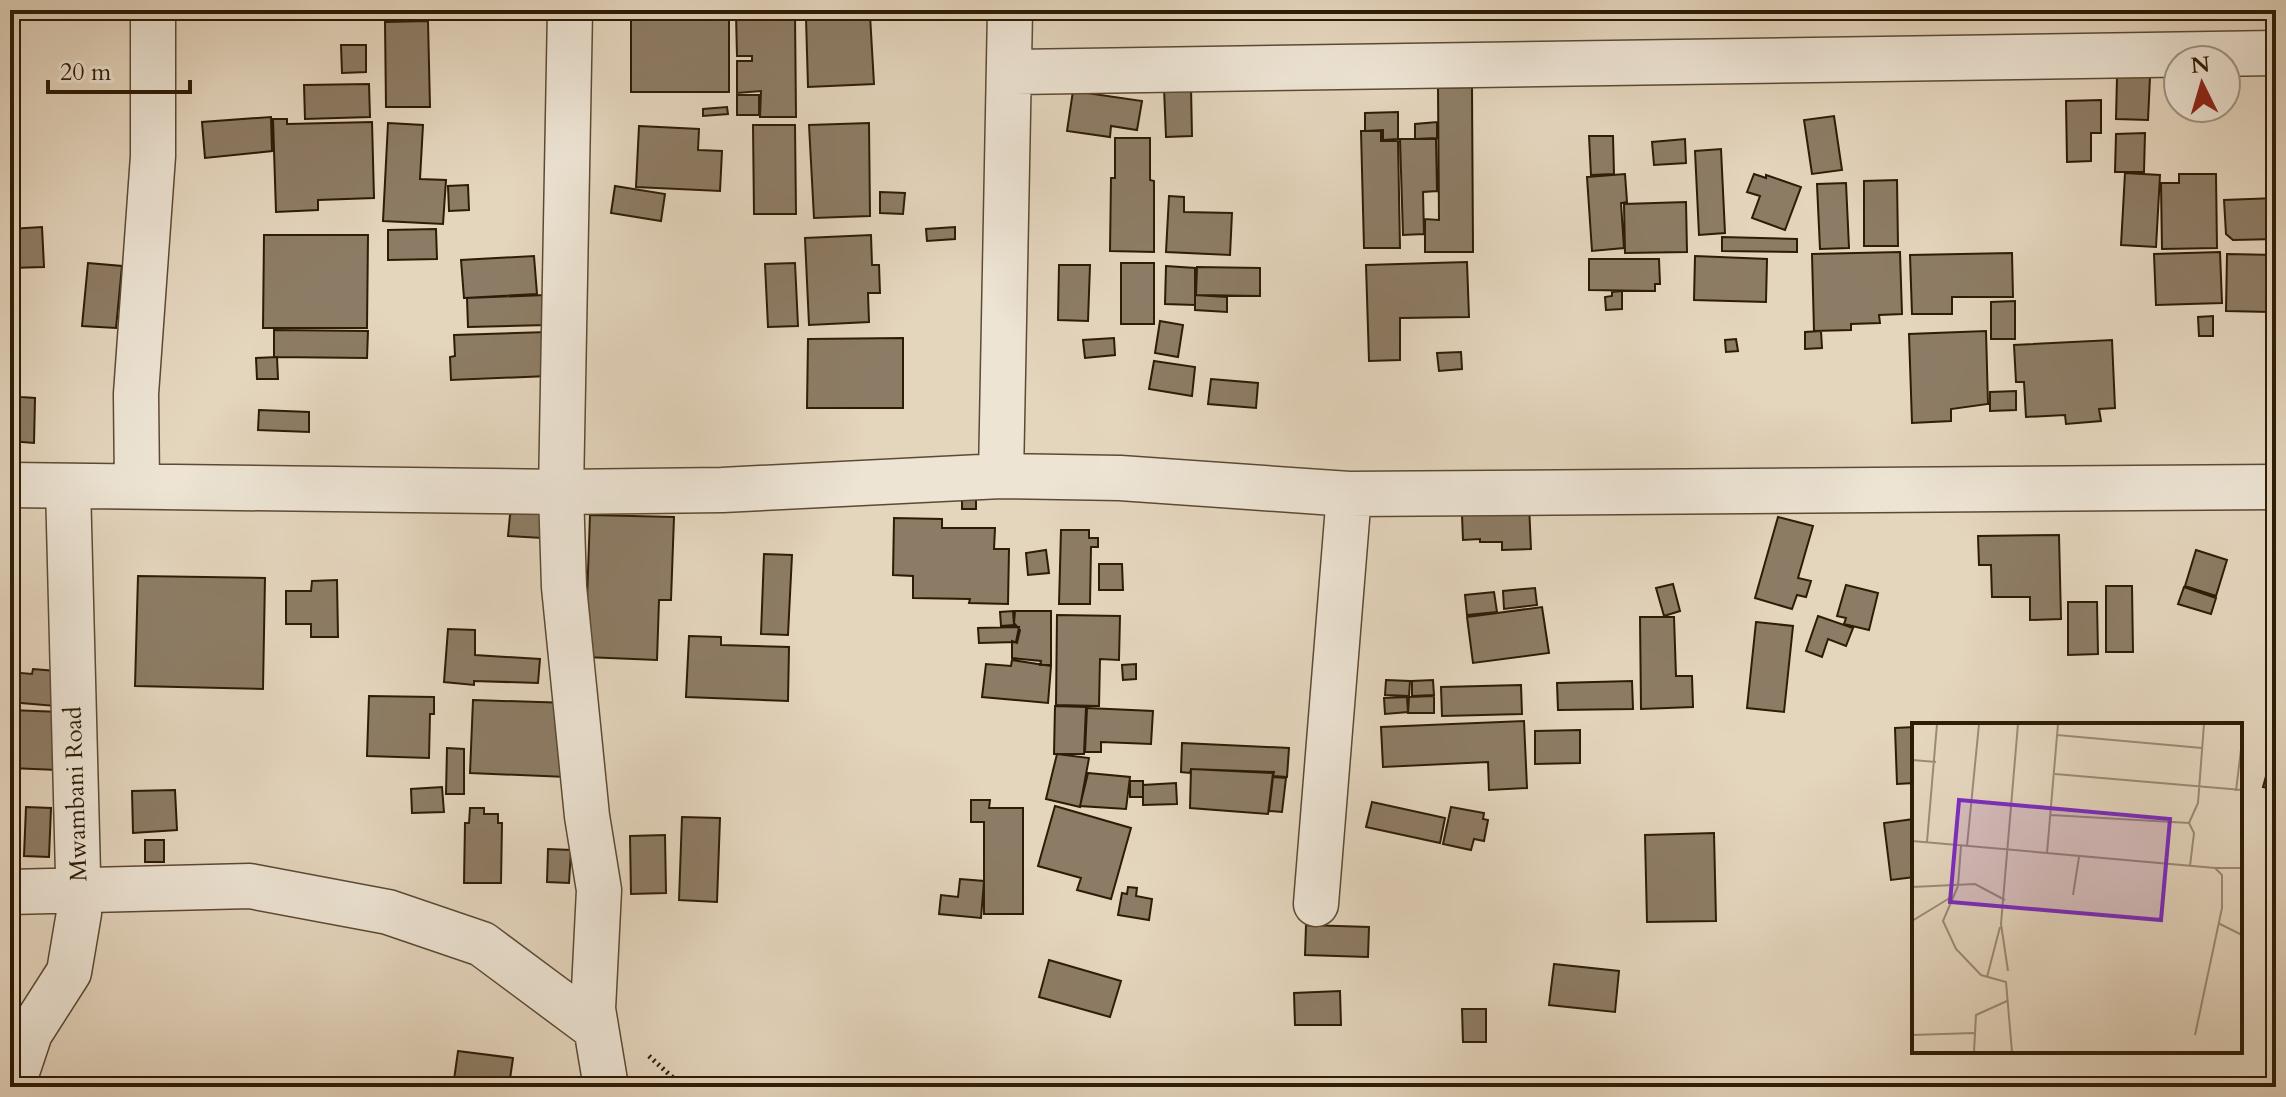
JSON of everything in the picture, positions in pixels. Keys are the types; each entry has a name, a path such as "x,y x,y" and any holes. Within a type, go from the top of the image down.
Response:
{"street":[{"path":"137,486 136,394 153,156 153,10"},
{"path":"570,10 561,492 564,587 587,816 599,890 593,1009 606,1087"},
{"path":"1001,476 1010,10"},
{"path":"1009,72 2276,53"},
{"path":"10,485 561,492 722,490 1001,476 1120,478 1349,494 2276,487"},
{"name":"Mwambani Road","path":"12,1087 20,1039 69,972 79,901 68,486"},
{"path":"1316,904 1349,494"},
{"path":"10,892 79,901 250,886 388,912 482,944 595,1028"}],"building":[{"path":"19,13 20,93 10,93 10,14"},
{"path":"631,14 729,14 729,92 631,92"},
{"path":"736,14 795,15 796,117 760,117 761,91 737,93 737,61 752,61 752,56 737,56"},
{"path":"870,15 874,84 808,87 806,18"},
{"path":"428,21 430,107 386,107 385,22"},
{"path":"341,45 366,45 366,72 342,73"},
{"path":"2117,77 2150,77 2148,120 2116,119"},
{"path":"369,84 370,117 305,119 304,85"},
{"path":"1191,87 1192,136 1166,137 1164,88"},
{"path":"1472,87 1473,252 1425,252 1425,219 1439,220 1438,88"},
{"path":"1073,91 1142,101 1137,130 1111,126 1110,137 1067,131"},
{"path":"737,95 759,95 759,115 737,115"},
{"path":"2101,100 2101,133 2091,133 2091,161 2067,162 2066,101"},
{"path":"727,107 728,114 703,116 703,109"},
{"path":"1398,112 1398,139 1383,140 1383,130 1365,131 1365,113"},
{"path":"1834,116 1842,170 1812,174 1804,120"},
{"path":"271,117 272,151 205,158 202,122"},
{"path":"273,119 287,119 287,124 372,122 374,198 318,200 318,210 276,212"},
{"path":"1437,122 1437,138 1415,139 1415,124"},
{"path":"388,123 423,125 420,179 446,180 443,224 383,221"},
{"path":"869,123 870,216 814,218 809,125"},
{"path":"753,125 795,125 796,214 754,214"},
{"path":"639,126 699,129 698,150 722,151 720,191 636,187"},
{"path":"1361,131 1381,131 1381,141 1398,141 1400,248 1364,248"},
{"path":"2145,133 2144,172 2115,172 2116,134"},
{"path":"1589,136 1613,136 1614,174 1591,175"},
{"path":"1115,138 1150,138 1150,180 1154,181 1154,252 1110,251"},
{"path":"1400,139 1436,139 1437,191 1423,192 1424,234 1403,235"},
{"path":"1685,139 1686,163 1654,165 1652,142"},
{"path":"1721,149 1725,233 1699,235 1695,151"},
{"path":"2125,173 2160,175 2156,247 2121,245"},
{"path":"1625,174 1627,202 1621,203 1624,248 1592,251 1587,177"},
{"path":"1754,174 1801,187 1785,230 1752,218 1760,196 1747,192"},
{"path":"2179,174 2216,174 2217,248 2162,249 2161,183 2179,183"},
{"path":"1897,180 1898,246 1864,246 1864,181"},
{"path":"1846,183 1849,248 1820,249 1817,184"},
{"path":"468,185 469,210 449,211 448,186"},
{"path":"615,186 665,194 661,221 611,213"},
{"path":"880,192 905,193 903,214 880,213"},
{"path":"1169,196 1184,197 1184,212 1232,213 1230,255 1166,252"},
{"path":"2276,198 2276,239 2233,240 2226,234 2224,200"},
{"path":"1686,202 1687,252 1625,253 1624,204"},
{"path":"42,227 44,267 10,268 10,229"},
{"path":"955,227 955,239 927,241 926,229"},
{"path":"436,229 437,259 388,260 388,230"},
{"path":"264,235 368,235 367,328 263,328"},
{"path":"871,235 872,265 879,265 880,293 868,293 869,322 809,325 805,238"},
{"path":"1722,237 1797,239 1797,252 1722,251"},
{"path":"1900,252 1902,314 1879,315 1880,323 1851,324 1851,330 1814,331 1812,254"},
{"path":"2220,252 2222,303 2156,305 2154,254"},
{"path":"2012,253 2013,297 1952,297 1952,314 1912,314 1910,255"},
{"path":"2227,254 2276,255 2276,301 2270,301 2270,312 2226,311"},
{"path":"534,256 537,294 464,298 461,260"},
{"path":"1695,256 1767,259 1766,302 1694,300"},
{"path":"1589,259 1659,259 1660,284 1655,284 1655,291 1589,290"},
{"path":"1467,262 1469,317 1400,318 1400,360 1369,361 1366,265"},
{"path":"88,263 122,266 116,328 82,326"},
{"path":"795,263 798,326 768,327 765,264"},
{"path":"1121,263 1154,263 1154,324 1121,324"},
{"path":"1059,265 1090,265 1088,321 1058,320"},
{"path":"1166,266 1195,268 1195,305 1165,304"},
{"path":"1197,267 1260,268 1260,296 1196,295"},
{"path":"1622,291 1622,309 1606,310 1605,297"},
{"path":"546,295 547,325 468,327 467,298"},
{"path":"1195,295 1227,297 1227,312 1195,310"},
{"path":"2015,301 2015,339 1991,339 1991,302"},
{"path":"2213,316 2213,336 2199,336 2198,317"},
{"path":"1160,321 1183,325 1178,357 1155,353"},
{"path":"274,330 368,331 367,358 274,357"},
{"path":"1821,331 1822,348 1805,349 1805,332"},
{"path":"1986,331 1988,404 1951,409 1951,421 1912,423 1909,334"},
{"path":"547,332 548,376 451,380 450,357 455,356 454,335"},
{"path":"903,338 903,408 807,408 808,339"},
{"path":"1114,338 1115,355 1085,358 1083,340"},
{"path":"1736,339 1738,351 1726,352 1725,340"},
{"path":"2112,340 2115,408 2099,409 2101,421 2066,424 2065,415 2026,417 2024,382 2016,382 2014,345"},
{"path":"1461,352 1462,369 1439,371 1437,353"},
{"path":"277,357 278,379 257,379 256,358"},
{"path":"1154,361 1195,367 1192,396 1149,389"},
{"path":"1211,379 1258,383 1256,408 1208,404"},
{"path":"2016,391 2016,410 1990,411 1990,392"},
{"path":"10,392 35,398 34,443 10,441"},
{"path":"259,410 309,412 309,432 258,430"},
{"path":"962,497 976,497 976,509 962,509"},
{"path":"1529,505 1531,549 1502,550 1502,542 1463,540 1462,515"},
{"path":"516,508 547,515 542,538 508,536 510,515"},
{"path":"590,515 674,517 671,600 659,600 657,660 585,657"},
{"path":"1778,517 1813,526 1798,578 1811,581 1806,597 1797,595 1792,609 1755,598"},
{"path":"894,518 942,519 942,528 995,528 994,549 1009,549 1008,604 969,603 970,599 913,598 913,576 893,575"},
{"path":"1061,530 1089,530 1089,538 1098,538 1098,547 1091,547 1090,604 1059,604"},
{"path":"2059,535 2061,619 2030,620 2030,597 1992,597 1991,565 1979,565 1978,536"},
{"path":"1046,550 1049,573 1028,575 1026,553"},
{"path":"2196,550 2227,560 2216,596 2185,586"},
{"path":"764,554 792,555 788,635 761,634"},
{"path":"1099,564 1122,564 1123,590 1099,590"},
{"path":"138,576 265,578 263,689 135,686"},
{"path":"337,580 338,637 311,637 311,624 286,624 286,591 311,591 312,581"},
{"path":"1673,584 1680,611 1664,616 1656,588"},
{"path":"1846,585 1878,593 1869,630 1844,624 1846,618 1837,616"},
{"path":"2106,586 2132,586 2133,652 2106,652"},
{"path":"2184,587 2216,598 2211,614 2178,604"},
{"path":"1535,588 1537,605 1504,609 1503,591"},
{"path":"1494,592 1497,612 1467,615 1465,595"},
{"path":"2068,602 2097,602 2098,654 2068,655"},
{"path":"1542,607 1549,653 1473,663 1467,617"},
{"path":"1013,611 1014,625 1001,626 1000,612"},
{"path":"1015,611 1051,611 1051,665 1012,658 1012,641 1017,643 1020,630 1014,623"},
{"path":"1057,615 1120,616 1119,660 1100,659 1099,706 1056,705"},
{"path":"1818,616 1853,628 1846,646 1828,639 1822,657 1806,651"},
{"path":"1640,617 1674,617 1676,676 1692,676 1693,707 1641,709"},
{"path":"1756,622 1793,626 1784,712 1747,708"},
{"path":"1019,627 1016,642 979,643 978,628"},
{"path":"448,629 475,630 475,655 540,659 538,683 474,681 474,685 444,682"},
{"path":"689,636 721,637 721,645 789,647 788,701 686,697"},
{"path":"1012,660 1051,666 1048,703 982,697 986,664 1011,666"},
{"path":"1136,664 1136,679 1123,680 1122,665"},
{"path":"33,669 56,671 55,706 10,702 10,672 32,674"},
{"path":"1386,680 1410,681 1409,696 1385,695"},
{"path":"1433,680 1434,695 1412,696 1412,681"},
{"path":"1632,681 1633,709 1558,710 1557,683"},
{"path":"1521,685 1522,714 1442,716 1441,687"},
{"path":"369,696 434,697 434,714 430,714 429,758 367,756"},
{"path":"1434,696 1434,713 1408,713 1409,697"},
{"path":"1407,697 1408,712 1385,714 1384,698"},
{"path":"473,700 570,703 567,777 470,773"},
{"path":"1055,706 1086,707 1084,754 1054,754"},
{"path":"1087,708 1153,711 1151,744 1101,742 1101,752 1085,752"},
{"path":"10,710 61,712 58,770 10,768"},
{"path":"1524,721 1527,788 1489,790 1488,762 1383,767 1381,727"},
{"path":"1912,727 1912,783 1897,784 1895,728"},
{"path":"1580,730 1580,763 1535,764 1535,731"},
{"path":"2276,741 2276,790 2263,787"},
{"path":"1182,743 1289,748 1287,777 1273,776 1274,772 1191,769 1190,773 1181,772"},
{"path":"447,748 464,749 464,794 446,794"},
{"path":"1057,754 1089,758 1080,807 1046,799"},
{"path":"1191,769 1273,773 1268,814 1190,808"},
{"path":"1088,773 1130,777 1126,809 1080,806"},
{"path":"1273,777 1286,778 1282,812 1269,811"},
{"path":"1130,781 1143,781 1143,797 1130,797"},
{"path":"1176,783 1177,804 1143,805 1143,785"},
{"path":"442,787 444,812 412,813 411,789"},
{"path":"175,790 177,830 133,833 132,791"},
{"path":"971,800 990,800 989,808 1023,808 1023,914 984,914 984,822 971,822"},
{"path":"1372,802 1445,818 1440,843 1366,827"},
{"path":"1055,806 1131,828 1111,899 1077,890 1081,878 1038,866"},
{"path":"26,807 51,808 49,857 24,856"},
{"path":"1451,807 1484,813 1483,819 1488,820 1484,841 1474,839 1471,850 1443,844"},
{"path":"470,808 484,808 484,814 498,814 498,823 502,823 501,883 464,883 465,823 469,823"},
{"path":"682,817 720,818 717,902 679,900"},
{"path":"1912,819 1912,877 1891,880 1884,823"},
{"path":"1714,833 1716,921 1647,922 1645,835"},
{"path":"665,835 666,893 631,894 630,836"},
{"path":"145,840 164,840 164,862 145,862"},
{"path":"548,849 571,850 569,883 547,882"},
{"path":"960,879 984,881 981,918 939,914 941,895 958,897"},
{"path":"1128,887 1137,888 1136,896 1152,899 1149,920 1118,915 1122,893 1127,894"},
{"path":"1306,925 1369,927 1368,957 1305,955"},
{"path":"1049,960 1121,981 1110,1017 1039,997"},
{"path":"1554,964 1619,971 1615,1012 1549,1005"},
{"path":"1340,991 1341,1025 1295,1025 1294,993"},
{"path":"1462,1009 1486,1009 1486,1042 1463,1042"},
{"path":"458,1051 513,1058 509,1086 453,1087"}]}
